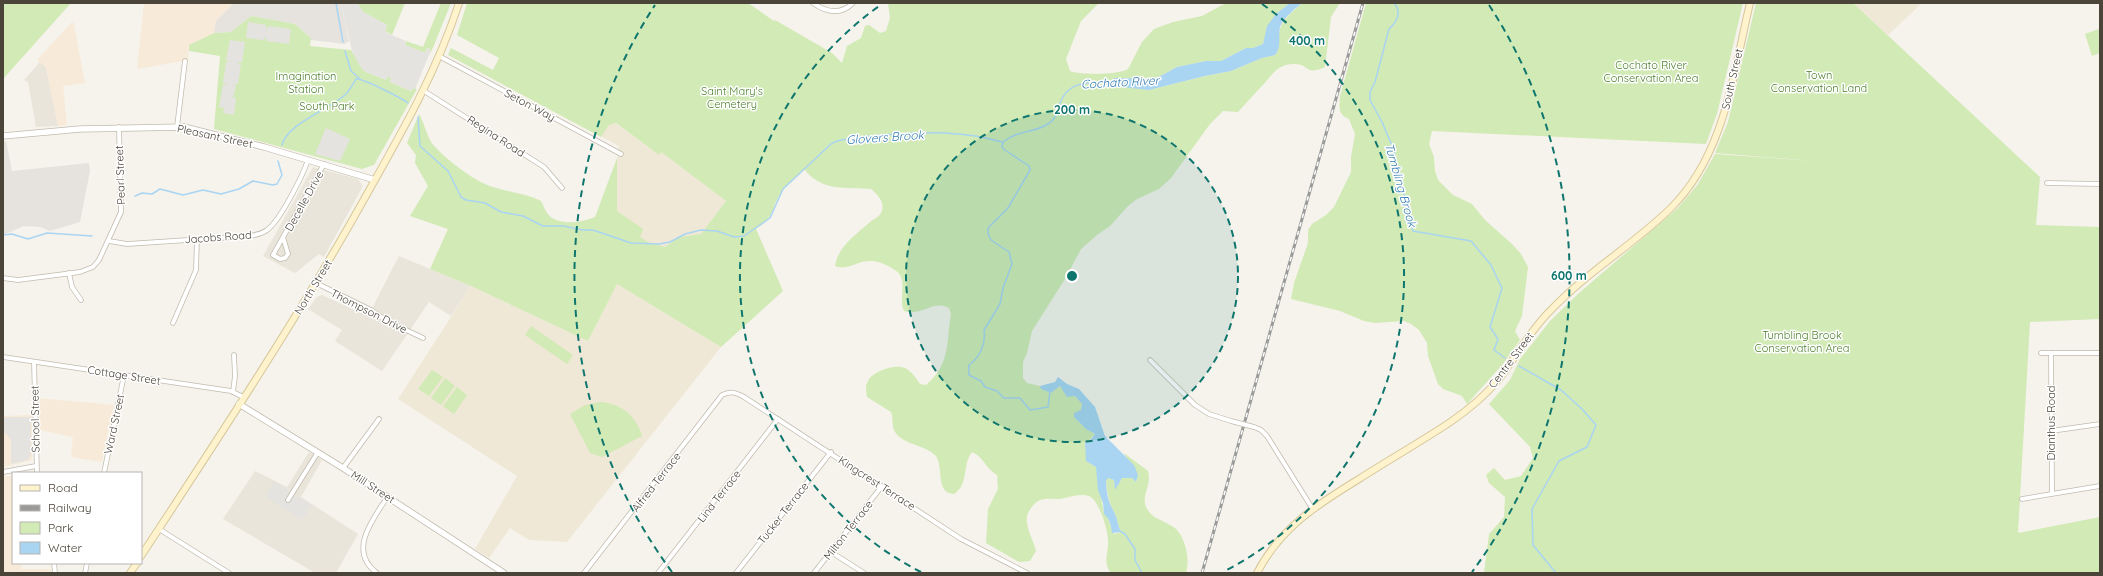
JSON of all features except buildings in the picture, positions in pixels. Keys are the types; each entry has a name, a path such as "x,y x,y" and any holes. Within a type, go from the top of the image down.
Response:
{"main road":[{"name":"North Street","path":"142,554 316,283 424,91 459,3"},
{"name":"South Street","path":"1709,154 1722,120 1750,3"},
{"name":"Centre Street","path":"1257,573 1277,541 1312,508 1449,423 1478,401 1500,377 1536,326 1555,305 1651,226 1677,201 1690,185 1709,154"},
{"path":"130,573 136,564"}],"street":[{"path":"812,3 832,12 843,10 853,3"},
{"name":"Seton Way","path":"439,56 621,154"},
{"path":"177,127 185,61"},
{"name":"Regina Road","path":"424,91 544,167 562,188"},
{"name":"Pleasant Street","path":"3,136 51,130 119,127 177,127 210,133 324,164 375,180"},
{"name":"Pearl Street","path":"3,278 18,280 84,271 95,265 101,258 121,209 119,127"},
{"name":"Jacobs Road","path":"109,241 122,244 254,235 267,231 279,217 308,160"},
{"name":"Decelle Drive","path":"283,237 288,251 287,256 282,259 273,255 283,237 324,164"},
{"path":"2047,183 2100,184"},
{"path":"173,322 196,270 197,239"},
{"path":"70,273 72,287 81,300"},
{"name":"Thompson Drive","path":"316,283 371,310 387,321 423,338"},
{"path":"2041,353 2100,353"},
{"name":"Dianthus Road","path":"2051,353 2052,494"},
{"path":"233,392 235,376 234,356"},
{"name":"Cottage Street","path":"3,357 233,392 243,397"},
{"path":"1150,360 1194,405 1209,414 1254,427 1267,436 1312,508"},
{"name":"School Street","path":"3,472 36,466 34,362"},
{"name":"Ward Street","path":"104,472 124,375"},
{"name":"Kingcrest Terrace","path":"728,392 735,392 744,397 961,539 1027,573"},
{"name":"Alfred Terrace","path":"584,573 722,395 728,392"},
{"name":"Mill Street","path":"239,404 388,496 504,573"},
{"path":"343,468 379,419"},
{"name":"Lind Terrace","path":"658,573 778,419"},
{"path":"2051,431 2100,424"},
{"path":"288,500 318,452"},
{"name":"Tucker Terrace","path":"736,573 830,452"},
{"path":"36,466 37,472"},
{"name":"Milton Terrace","path":"814,573 882,486"},
{"path":"2022,499 2100,486"},
{"path":"377,573 365,560 362,545 365,536 388,496"},
{"path":"159,529 229,573"},
{"path":"830,552 864,573"}],"shaded area":[{"path":"144,3 234,3 216,21 214,33 189,45 188,60 137,69"},
{"path":"234,3 341,3 349,41 345,44 311,40 309,36 295,24 251,16 231,32 214,33 216,21"},
{"path":"341,3 357,3 363,12 387,25 385,30 387,33 406,41 405,45 425,53 427,48 431,50 415,89 413,88 411,91 390,82 390,77 387,77 386,80 364,71 352,51"},
{"path":"1853,3 1922,3 1888,35"},
{"path":"72,22 74,24 85,83 63,86 67,125 58,126 46,67 37,60"},
{"path":"248,22 266,25 267,30 269,26 291,29 289,44 266,41 265,36 264,40 246,38"},
{"path":"230,40 245,42 242,62 237,63 241,65 238,84 234,84 236,86 232,97 236,98 234,115 223,113 224,108 219,107 223,85 228,85 223,83 226,62 231,62 226,60"},
{"path":"40,62 46,67 58,126 36,127 28,82 24,80"},
{"path":"615,123 659,155 661,152 726,201 701,234 679,237 665,247 648,242 617,226 617,158 619,146 580,125"},
{"path":"326,128 350,139 340,161 315,154"},
{"path":"6,141 12,171 89,163 90,171 80,222 50,231 40,227 24,226 3,235 3,142"},
{"path":"313,167 358,179 363,186 324,257 319,254 295,273 263,256"},
{"path":"399,256 471,286 451,316 429,302 382,371 335,341 342,330 308,309 317,297 322,295 368,316"},
{"path":"617,284 721,347 567,542 529,540 510,528 489,558 475,549 517,476 398,399 471,286 588,341"},
{"path":"38,398 114,405 102,462 71,457 73,437 39,430"},
{"path":"32,415 32,459 3,467 3,416"},
{"path":"6,417 31,417 31,455 28,460 11,464 11,440 5,433 3,433 3,419"},
{"path":"309,452 322,460 301,497 358,534 336,573 315,573 223,519 255,471 287,487"},
{"path":"12,475 12,564 21,564 21,569 51,569 52,573 3,573 3,477"},
{"path":"273,481 312,505 302,520 266,497"}],"green space":[{"path":"3,3 71,3 3,79"},
{"path":"357,3 405,3 392,35 385,31 387,25 363,12"},
{"path":"441,3 451,3 430,55 431,50 427,48 425,53 405,45 406,41 423,47"},
{"name":"Saint Mary's Cemetery","path":"467,3 748,3 774,21 775,20 832,53 842,63 847,46 861,38 865,26 869,25 880,33 886,31 890,18 888,3 1099,3 1081,21 1066,59 1070,71 1099,74 1128,69 1142,42 1154,29 1173,22 1202,16 1226,3 1290,3 1276,14 1268,26 1263,44 1253,48 1246,48 1221,61 1206,61 1177,67 1155,79 1139,80 1128,78 1106,86 1120,86 1149,90 1231,71 1262,58 1275,55 1282,24 1302,3 1340,3 1331,17 1325,67 1311,70 1300,65 1289,64 1278,68 1238,112 1223,111 1210,124 1171,178 1159,189 1137,199 1128,206 1110,226 1081,249 1065,279 1032,331 1027,353 1023,362 1023,378 1027,383 1040,386 1042,389 1051,393 1060,386 1065,393 1075,396 1082,404 1081,411 1075,413 1074,417 1086,429 1095,434 1086,444 1086,461 1096,467 1104,514 1107,516 1114,534 1121,532 1110,502 1106,480 1108,478 1114,480 1115,489 1122,478 1132,478 1136,482 1137,477 1137,473 1124,453 1148,471 1149,481 1145,498 1146,507 1152,515 1172,526 1179,533 1185,544 1188,562 1186,573 1111,573 1108,569 1106,561 1108,536 1104,520 1094,500 1087,495 1077,495 1059,499 1042,499 1038,501 1028,513 1027,518 1029,532 1036,551 1030,561 1019,562 986,543 988,509 998,489 997,475 990,470 976,454 972,452 967,462 962,485 954,494 948,493 942,485 936,456 926,449 907,442 897,435 893,428 891,412 867,397 867,383 870,378 878,372 888,368 897,367 907,369 920,384 926,385 940,369 944,361 951,314 949,308 943,306 932,307 916,312 904,311 902,303 902,281 898,272 890,267 872,261 865,261 847,267 835,266 843,247 881,213 883,206 882,203 879,197 871,189 844,188 827,185 819,182 804,169 782,190 770,216 756,229 783,291 721,347 617,284 588,341 471,286 430,269 448,229 410,216 428,186 415,163 416,155 407,143 419,114 430,140 439,151 455,165 485,184 541,201 549,216 559,221 575,222 595,217 617,158 617,211 643,229 640,237 648,242 665,247 679,237 701,234 726,201 661,152 659,155 616,123 609,125 601,137 448,55 451,48 493,70 499,58 457,35"},
{"name":"Cochato River Conservation Area","path":"1366,3 1743,3 1717,114 1706,144 1432,131 1429,144 1434,157 1435,171 1438,180 1453,195 1472,204 1485,220 1521,254 1528,267 1522,316 1515,331 1520,340 1503,364 1467,404 1462,396 1443,389 1438,384 1428,356 1427,343 1419,330 1411,324 1404,321 1375,323 1364,321 1340,311 1291,299 1294,283 1308,243 1308,230 1312,224 1326,215 1334,207 1351,172 1351,157 1355,134 1349,119 1341,113 1340,96"},
{"name":"Tumbling Brook Conservation Area","path":"1756,3 1853,3 2040,177 2036,225 2100,227 2100,319 2030,322 2018,533 2100,517 2100,573 1484,573 1489,534 1504,517 1505,497 1489,483 1486,475 1494,468 1505,480 1521,476 1533,458 1530,447 1489,404 1510,380 1520,359 1550,321 1579,293 1678,208 1698,184 1715,154 1815,161 1715,153 1728,122"},
{"name":"South Park","path":"251,16 295,24 311,38 310,46 351,50 364,71 386,80 387,77 390,77 390,82 411,91 413,88 417,89 374,165 362,169 214,129 220,56 189,51 189,45 214,33 231,32"},
{"path":"2099,29 2100,53 2092,56 2085,34"},
{"path":"531,326 573,355 567,364 525,335"},
{"path":"432,370 443,377 429,396 418,389"},
{"path":"445,378 455,386 441,405 431,398"},
{"path":"457,387 467,395 454,414 443,406"},
{"path":"601,402 615,405 627,412 636,423 642,436 602,457 590,453 570,414 585,405"}],"water":[{"path":"1290,3 1302,3 1284,20 1280,27 1278,48 1275,55 1262,58 1231,71 1149,90 1103,85 1115,78 1155,79 1177,67 1206,61 1221,61 1246,48 1253,48 1263,44 1267,26 1276,14"},
{"path":"1058,377 1067,384 1079,389 1095,407 1105,436 1134,465 1138,475 1136,482 1132,478 1122,478 1115,490 1114,480 1108,478 1106,481 1108,498 1121,532 1112,533 1110,522 1104,514 1103,503 1098,490 1096,467 1086,461 1085,442 1090,441 1095,434 1086,429 1074,417 1074,413 1081,410 1082,404 1075,396 1067,397 1060,386 1051,393 1041,389 1040,386 1055,382"}],"waterway":[{"path":"336,3 343,42"},
{"name":"Tumbling Brook","path":"1394,3 1398,10 1398,17 1389,29 1375,82 1370,92 1370,100 1382,122 1393,148 1413,231 1471,241 1491,265 1502,288 1490,327 1498,339 1494,350 1505,358"},
{"path":"345,51 351,71 359,78"},
{"name":"Glovers Brook","path":"282,145 285,137 292,130 345,95 356,79 374,85 408,103"},
{"name":"Cochato River","path":"1050,391 1048,407 1030,410 1020,398 1004,398 997,391 985,387 981,381 969,375 969,365 973,362 981,350 984,340 984,330 1000,304 1003,288 1012,264 1009,252 991,240 988,234 988,228 1008,208 1030,170 1029,166 1002,147 1003,142 1009,138 1050,123 1054,119 1062,99 1071,88 1084,83 1108,82"},
{"name":"Glovers Brook","path":"418,117 420,146 448,171 461,197 466,200 485,203 501,212 523,216 543,226 564,226 582,230 593,230 631,243 659,244 670,242 685,234 701,230 717,231 734,237 744,236 770,218 783,189 831,144 838,141 867,136 952,133 1002,142"},
{"name":"Glovers Brook","path":"135,196 142,193 152,194 160,189 183,195 203,190 221,194 239,189 253,181 273,185 277,184 282,175 278,161"},
{"name":"Glovers Brook","path":"3,235 12,234 28,239 47,233 92,236"},
{"name":"Tumbling Brook","path":"1519,366 1561,390 1582,409 1596,425 1587,447 1559,461 1532,509 1533,545 1556,573"},
{"name":"Cochato River","path":"1120,531 1125,534 1135,549 1135,560 1142,573"}],"railway":[{"path":"1202,573 1363,3"}],"park label":[{"name":"Town Conservation Land","path":"1819,81"},
{"name":"Imagination Station","path":"306,82"}]}
